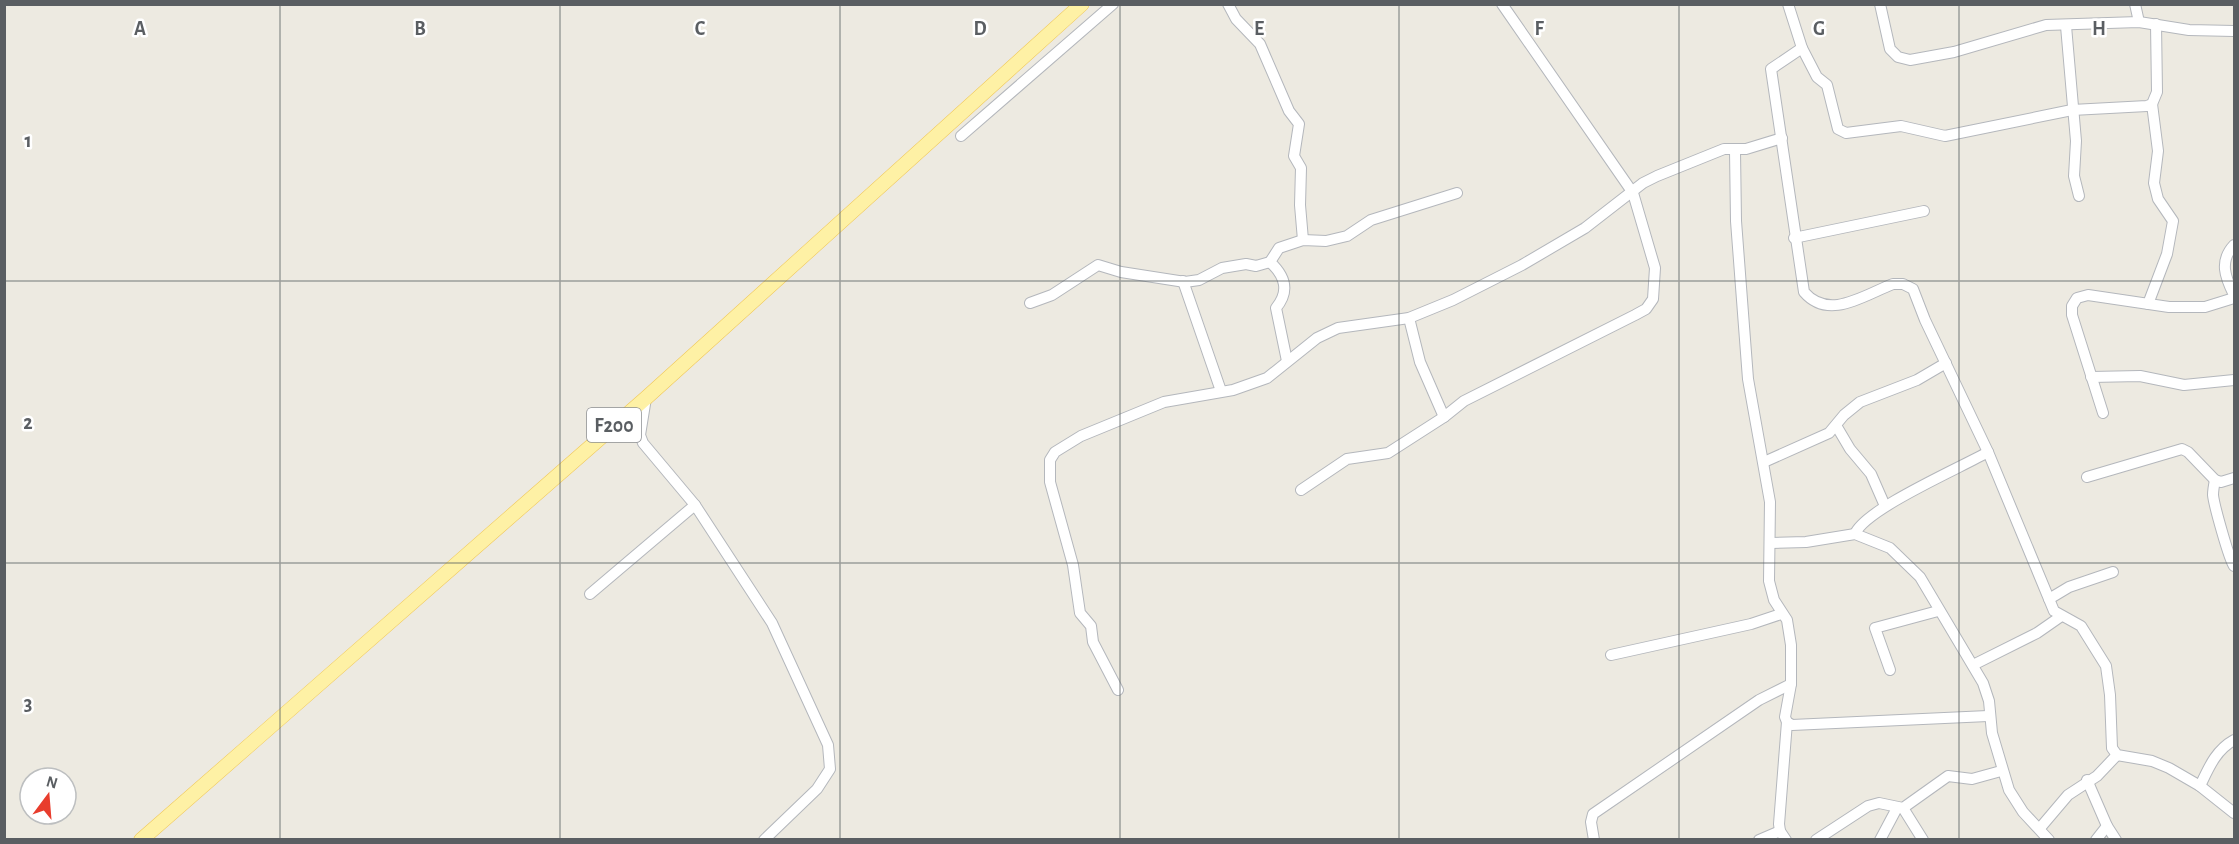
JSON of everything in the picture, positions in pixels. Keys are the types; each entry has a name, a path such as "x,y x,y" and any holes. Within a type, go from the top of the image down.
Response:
{"main road":[{"name":"F200","path":"141,840 646,398 1082,4"}],"street":[{"path":"961,136 1113,4"},
{"path":"1228,4 1236,19 1260,44 1289,111 1299,124 1294,156 1301,168 1300,205 1303,240"},
{"path":"1301,490 1347,459 1388,453 1444,417 1464,401 1646,309 1653,299 1655,268 1633,193 1502,4"},
{"path":"1788,4 1802,48 1817,77 1827,85 1841,132 1901,126 1945,136 2072,110 2152,104"},
{"path":"1880,4 1890,49 1898,57 1910,60 1974,46 2037,26 2139,22 2189,30 2235,32"},
{"path":"2135,4 2139,22"},
{"path":"2148,304 2167,254 2173,221 2158,199 2154,183 2158,151 2152,104 2157,92 2156,24"},
{"path":"2066,26 2076,141 2074,176 2079,196"},
{"path":"1802,48 1770,69 1804,292 1812,301 1832,307 1893,284 1903,284 1913,289 1988,452 2054,611 2060,617 2081,626 2106,666 2110,695 2110,739 2117,755"},
{"path":"1118,690 1093,642 1091,626 1080,613 1072,565 1050,482 1050,460 1055,452 1082,436 1143,410 1179,399 1249,385 1267,378 1317,338 1338,328 1409,318 1522,265 1585,228 1643,183 1690,161 1724,149 1735,150 1782,138"},
{"path":"1735,150 1734,194 1745,346 1757,433 1770,502 1769,581 1781,614 1789,627 1791,684 1785,717 1787,722 1783,836 1759,840"},
{"path":"1270,262 1279,248 1303,240 1326,241 1347,236 1371,220 1457,193"},
{"path":"1794,238 1924,211"},
{"path":"2103,413 2072,315 2072,306 2077,298 2088,295 2169,308 2205,308 2235,296 2226,279 2224,262 2227,253 2235,245"},
{"path":"1030,303 1052,295 1098,265 1121,272 1183,281 1199,280 1222,268 1270,262"},
{"path":"1270,262 1277,269 1286,286 1285,297 1276,308 1287,361"},
{"path":"1183,281 1221,391"},
{"path":"1409,318 1420,362 1444,417"},
{"path":"1764,462 1829,433 1837,427 1844,415 1860,402 1917,380 1946,363"},
{"path":"2091,377 2140,376 2184,385 2235,380"},
{"path":"646,398 640,435 643,443 695,505 772,623 828,745 830,769 817,789 764,840"},
{"path":"1837,427 1850,449 1871,474 1885,506"},
{"path":"2087,477 2182,449 2188,452 2215,480 2221,482 2235,478"},
{"path":"1855,534 1864,519 1885,506 1988,452"},
{"path":"2215,480 2215,503 2228,544 2229,559 2235,566"},
{"path":"590,594 695,505"},
{"path":"1771,543 1806,542 1855,534 1890,548 1906,561 1920,577 1938,611 1973,665 1989,701 1988,716 2001,771 2019,805 2049,840"},
{"path":"2049,599 2069,587 2113,572"},
{"path":"1890,670 1875,628 1938,611"},
{"path":"1611,655 1751,624 1781,614"},
{"path":"1973,665 2037,633 2060,617"},
{"path":"1594,840 1591,822 1593,814 1759,700 1791,684"},
{"path":"1787,722 1802,725 1988,716"},
{"path":"2200,786 2214,758 2224,745 2235,740"},
{"path":"2040,828 2068,795 2087,780 2097,776 2117,755"},
{"path":"2117,755 2152,761 2200,786 2235,813"},
{"path":"1880,840 1900,808 1948,776 1972,778 2001,771"},
{"path":"2087,780 2107,826 2116,840"},
{"path":"1816,840 1868,806 1879,803 1900,808 1923,840"},
{"path":"2096,840 2107,826"}]}
